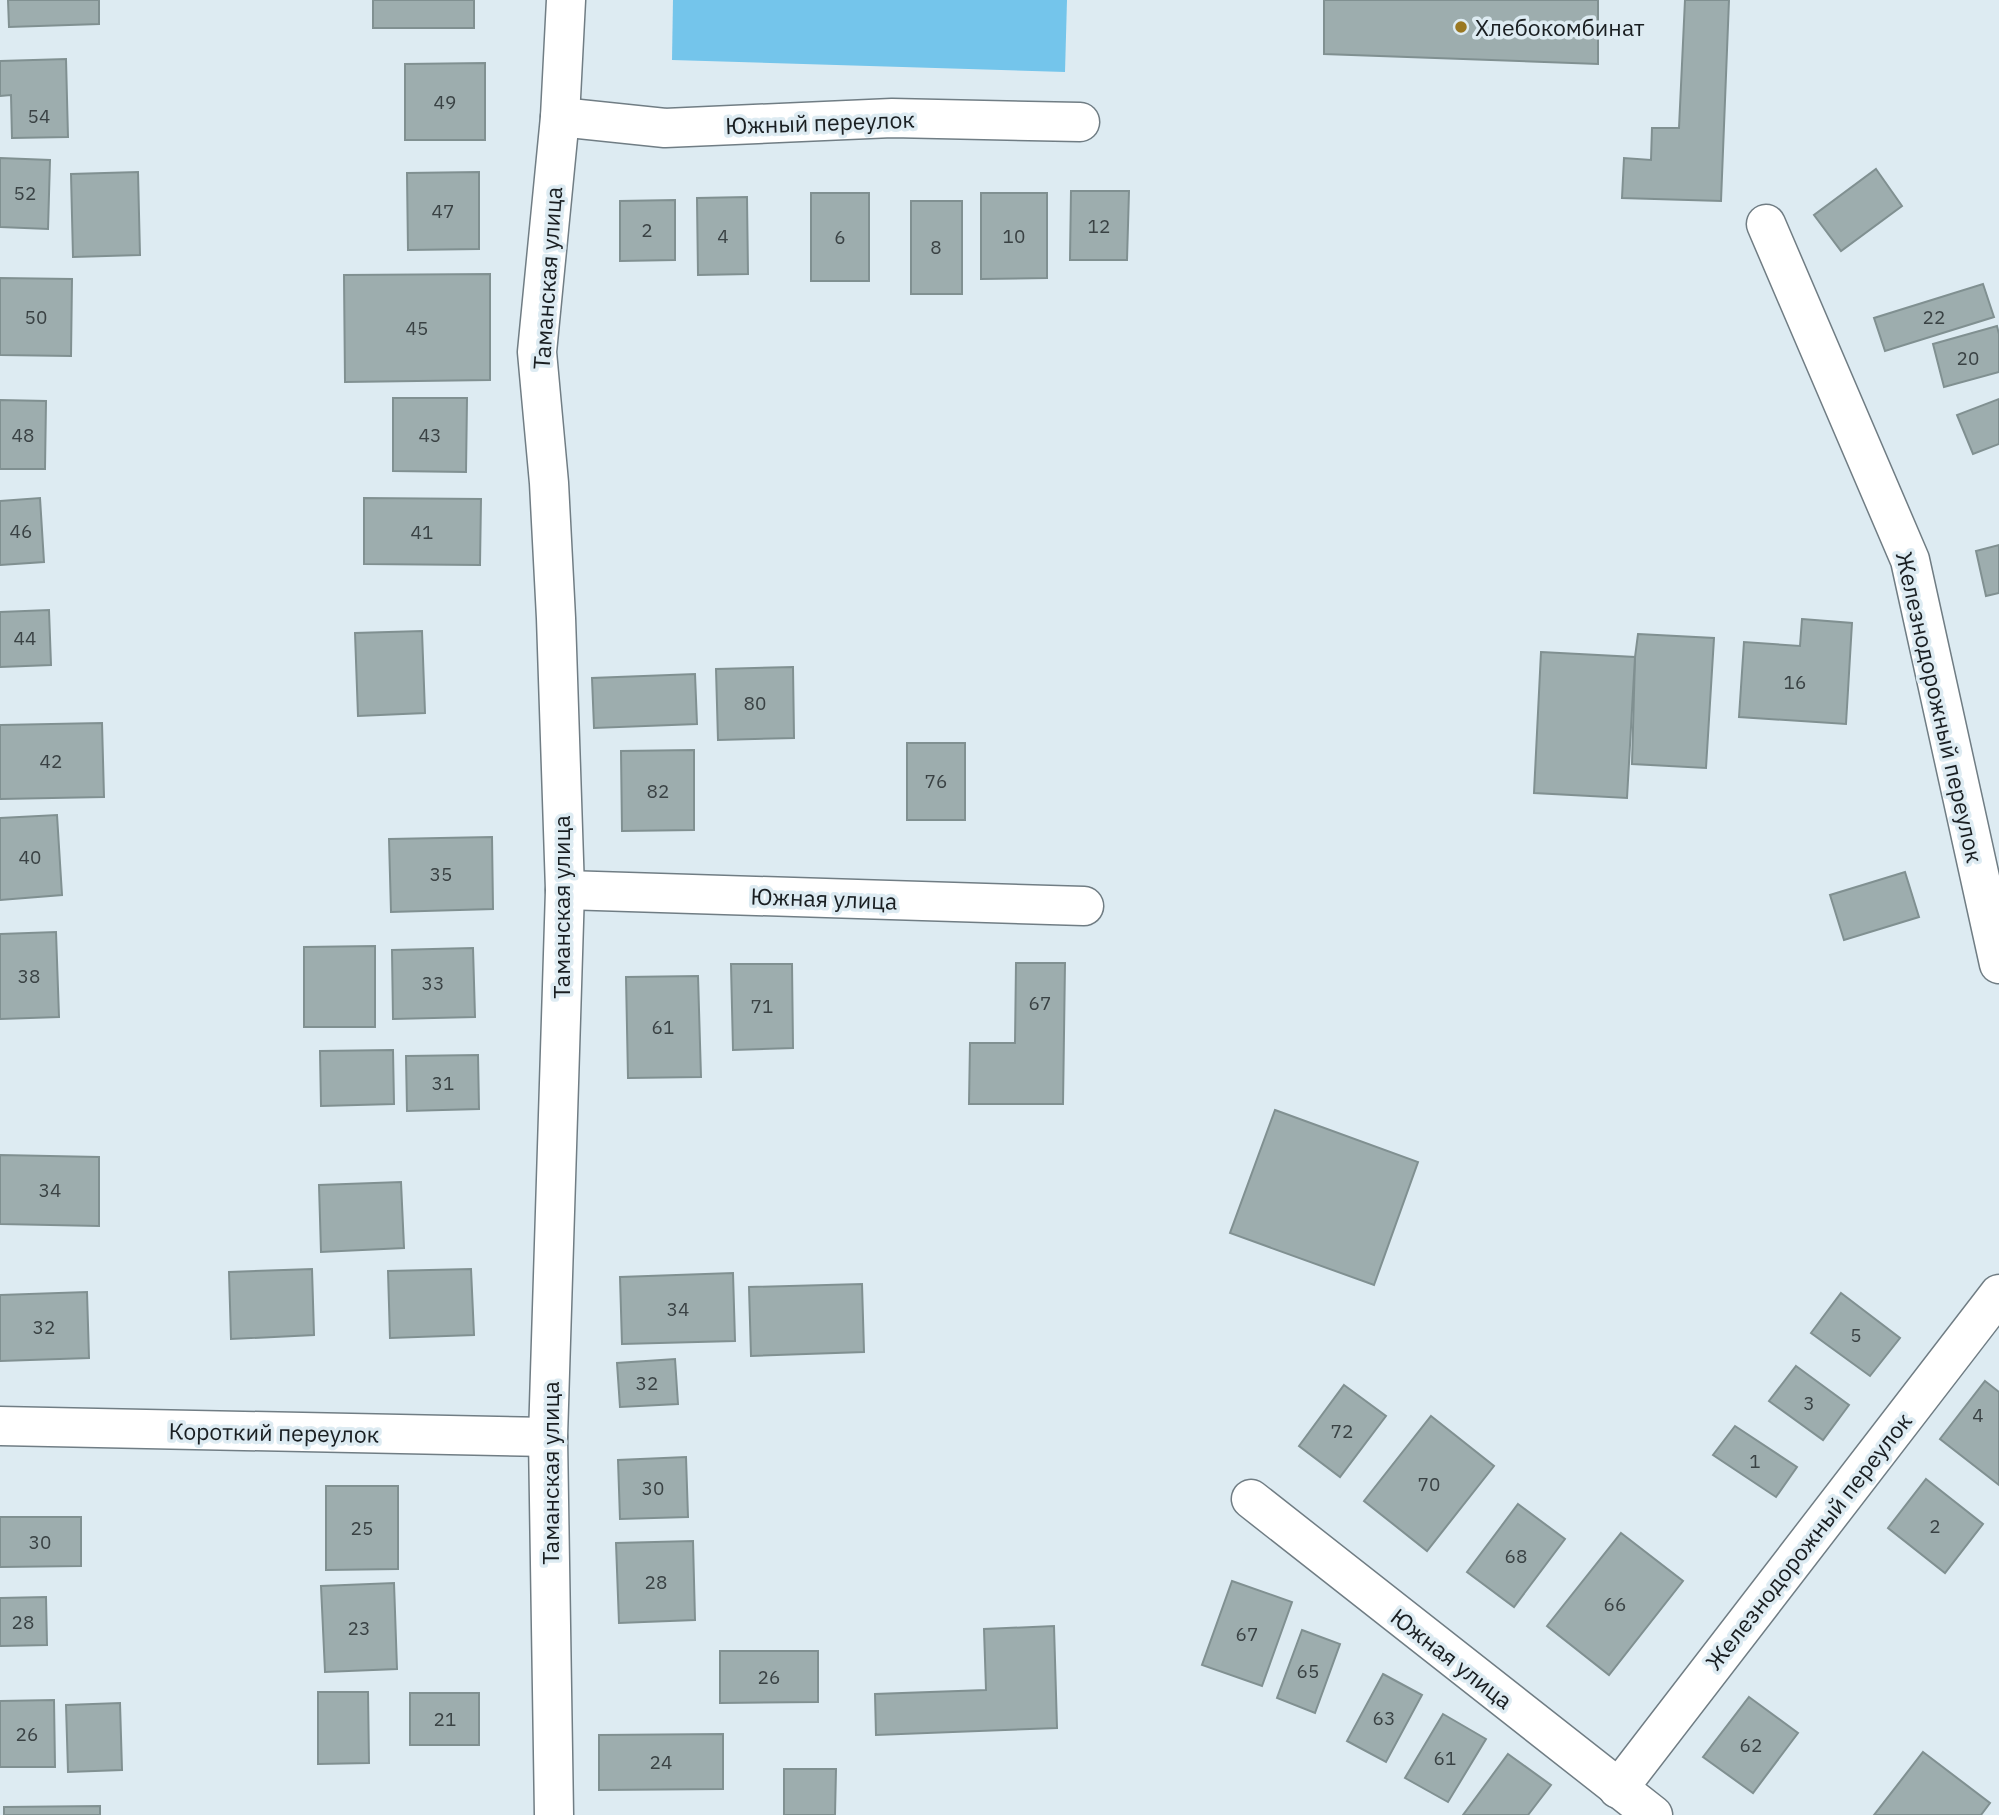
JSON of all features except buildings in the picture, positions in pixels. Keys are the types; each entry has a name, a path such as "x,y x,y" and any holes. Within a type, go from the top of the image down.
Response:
{"street":[{"name":"Таманская улица","path":"554,1815 548,1437 565,890 549,483 537,352 560,117 566,0"},
{"name":"Южный переулок","path":"560,117 665,128 892,118 1080,122"},
{"name":"Железнодорожный переулок","path":"1766,224 1910,560 1999,964"},
{"name":"Южная улица","path":"565,890 1084,906"},
{"name":"Железнодорожный переулок","path":"1618,1789 1999,1294"},
{"name":"Короткий переулок","path":"0,1426 548,1437"},
{"name":"Южная улица","path":"1251,1499 1653,1815"}],"shaded area":[{"path":"673,0 1067,0 1065,72 672,60"}],"place":[{"name":"Хлебокомбинат","path":"1461,27"}]}
